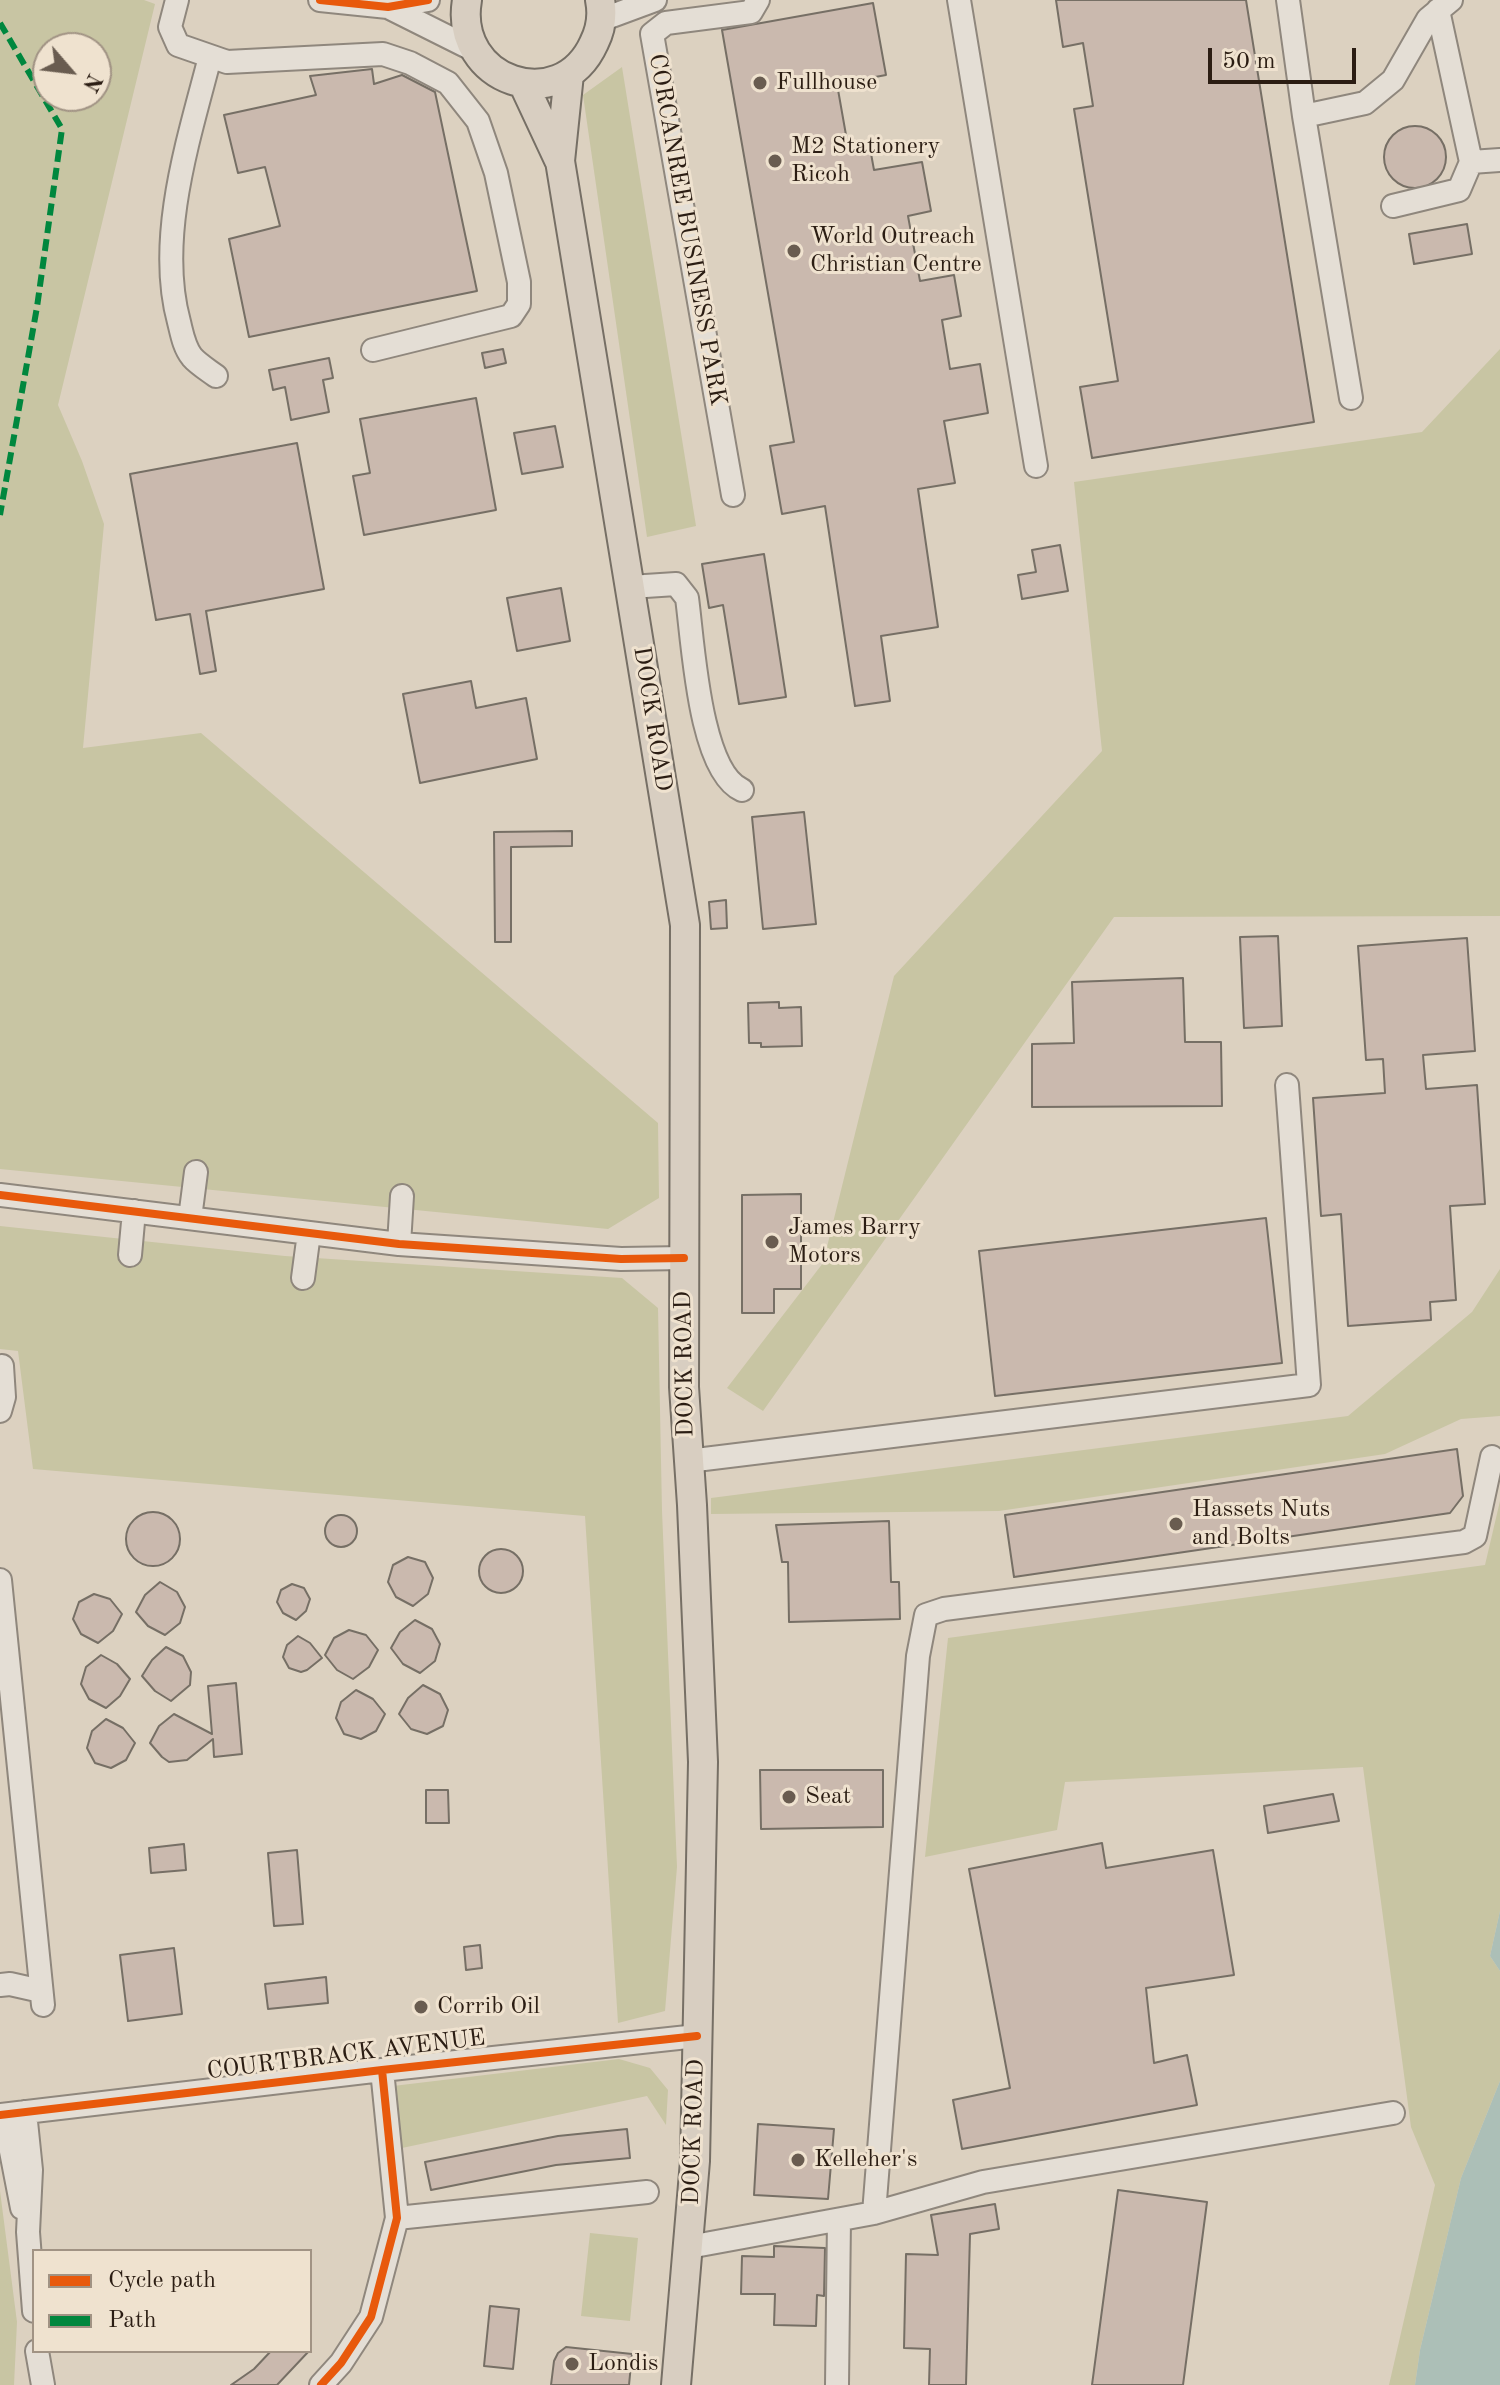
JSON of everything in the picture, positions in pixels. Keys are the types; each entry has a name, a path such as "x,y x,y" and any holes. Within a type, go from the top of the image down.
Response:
{"main road":[{"path":"467,0 465,22 474,50 495,72 523,83 547,82 569,74 582,63 591,49 601,10"},
{"name":"DOCK ROAD","path":"569,74 560,161 685,925 684,1387 703,1762 695,2161 676,2385"},
{"name":"DOCK ROAD","path":"523,83 560,161"}],"street":[{"path":"177,0 170,27 178,45 227,62 383,54 410,63 448,83 478,121 496,173 519,282 519,304 511,316 373,350"},
{"path":"320,0 388,7 428,0"},
{"path":"601,10 655,0"},
{"name":"CORCANREE BUSINESS PARK","path":"733,495 652,34 666,23 751,12 758,0"},
{"path":"959,0 1036,466"},
{"path":"1288,0 1351,398"},
{"path":"1304,116 1365,103 1393,80 1428,19 1444,5"},
{"path":"1393,206 1459,190 1471,162 1444,5"},
{"path":"388,7 474,50"},
{"path":"210,57 189,137 174,217 170,262 184,342 192,357 216,376"},
{"path":"1471,162 1500,160"},
{"path":"630,587 676,584 687,598 712,754 727,780 742,790"},
{"path":"688,1461 1309,1385 1287,1085"},
{"path":"190,1218 196,1172"},
{"path":"0,1195 399,1244 621,1259 684,1258"},
{"path":"399,1244 402,1196"},
{"path":"130,1255 134,1211"},
{"path":"303,1278 309,1233"},
{"path":"0,1411 4,1397 2,1366"},
{"path":"874,2213 917,1672 926,1615 955,1608 1464,1542 1475,1536 1492,1457"},
{"path":"0,1576 8,1743 42,1998 10,1984 0,1985"},
{"name":"COURTBRACK AVENUE","path":"10,2114 697,2036"},
{"path":"321,2385 341,2363 371,2317 397,2218 382,2070"},
{"path":"689,2247 874,2213 983,2182 1393,2113"},
{"path":"10,2114 14,2176 28,2232 32,2285"},
{"path":"397,2218 647,2192"},
{"path":"837,2385 839,2220"}],"shaded area":[{"path":"0,0 144,0 155,4 58,405 104,524 83,748 201,733 658,1123 659,1198 608,1229 0,1169"},
{"path":"622,67 696,526 647,537 583,95"},
{"path":"1500,349 1500,916 1114,917 763,1411 727,1388 823,1263 894,976 1102,751 1074,482 1422,432"},
{"path":"0,1226 285,1256 622,1278 658,1308 662,1511 677,1867 665,2011 618,2023 585,1516 33,1469 18,1351 0,1349"},
{"path":"1500,1269 1500,1416 1461,1419 1385,1454 999,1511 711,1514 711,1498 1348,1416 1472,1312"},
{"path":"1500,1501 1500,1911 1490,1956 1500,1971 1500,2081 1461,2178 1420,2350 1415,2385 1389,2385 1435,2185 1411,2127 1363,1767 1065,1782 1057,1830 925,1857 948,1638 1485,1565"},
{"path":"1500,1911 1500,1971 1490,1956"},
{"path":"619,2059 650,2068 668,2090 666,2125 647,2096 402,2148 393,2086"},
{"path":"1500,2081 1500,2385 1415,2385 1420,2350 1461,2178"},
{"path":"0,2191 17,2322 14,2385 0,2385"},
{"path":"590,2233 638,2238 630,2321 581,2316"}],"building":[{"path":"1056,0 1246,0 1314,422 1092,458 1080,387 1118,381 1074,109 1093,106 1083,43 1063,47"},
{"path":"873,3 886,75 837,84 849,152 870,148 874,170 922,162 931,211 908,216 920,281 954,275 961,316 942,320 950,369 980,364 988,413 944,421 955,483 918,489 938,627 881,636 890,701 855,706 825,506 782,514 770,446 794,442 722,30"},
{"path":"372,69 374,84 402,75 435,92 477,291 249,337 229,239 280,226 265,167 238,173 224,115 316,95 310,76"},
{"path":"1409,126 1421,126 1437,135 1444,145 1444,169 1437,179 1421,188 1409,188 1389,174 1384,163 1384,151 1398,131"},
{"path":"1467,224 1472,254 1414,264 1409,234"},
{"path":"503,349 506,363 485,368 482,353"},
{"path":"329,358 333,378 323,380 329,412 291,420 285,387 273,390 269,370"},
{"path":"476,398 496,510 364,535 353,476 370,473 360,419"},
{"path":"555,426 563,467 522,474 514,433"},
{"path":"297,443 324,589 206,611 216,671 200,674 190,614 156,620 130,474"},
{"path":"1060,545 1068,591 1022,599 1018,575 1036,572 1032,550"},
{"path":"764,554 786,697 739,704 723,605 709,608 702,564"},
{"path":"561,588 570,641 517,651 507,598"},
{"path":"471,681 476,708 526,698 537,759 420,783 403,694"},
{"path":"804,812 816,924 763,929 752,817"},
{"path":"572,831 572,846 511,847 511,942 495,942 494,832"},
{"path":"726,900 727,928 711,929 709,902"},
{"path":"1278,936 1282,1026 1244,1028 1240,937"},
{"path":"1467,938 1475,1051 1423,1055 1426,1089 1477,1085 1485,1204 1450,1206 1456,1300 1430,1302 1431,1320 1348,1326 1341,1214 1321,1216 1313,1098 1385,1093 1383,1059 1366,1060 1358,946"},
{"path":"1183,978 1185,1042 1221,1042 1222,1106 1032,1107 1032,1044 1074,1043 1072,982"},
{"path":"779,1002 779,1008 801,1007 802,1046 761,1047 761,1043 749,1043 748,1003"},
{"name":"James Barry Motors","path":"801,1194 801,1289 774,1289 774,1313 742,1313 742,1195"},
{"path":"1266,1218 1282,1363 995,1396 979,1251"},
{"path":"1457,1449 1463,1496 1450,1513 1014,1577 1005,1515"},
{"path":"153,1512 172,1520 180,1539 172,1558 153,1566 134,1558 126,1539 134,1520"},
{"path":"341,1515 352,1520 357,1531 352,1542 341,1547 330,1542 325,1531 330,1520"},
{"path":"889,1521 891,1582 899,1582 900,1619 789,1622 788,1562 782,1562 776,1525"},
{"path":"501,1549 517,1555 523,1571 517,1587 501,1593 485,1587 479,1571 485,1555"},
{"path":"408,1557 425,1562 433,1578 428,1594 413,1606 396,1597 388,1582 393,1565"},
{"path":"160,1582 177,1592 185,1607 180,1623 165,1635 148,1626 136,1612 145,1595"},
{"path":"292,1584 304,1588 310,1599 306,1611 296,1620 283,1613 277,1602 281,1590"},
{"path":"94,1594 110,1599 122,1614 113,1631 98,1643 81,1634 73,1619 79,1602"},
{"path":"415,1620 432,1629 440,1644 435,1661 420,1673 403,1664 391,1648 400,1632"},
{"path":"349,1630 366,1635 378,1650 369,1667 353,1679 337,1670 325,1655 334,1638"},
{"path":"298,1636 310,1643 322,1658 301,1672 289,1668 283,1657 287,1645"},
{"path":"166,1647 183,1656 191,1672 190,1685 171,1701 155,1691 142,1676 152,1660"},
{"path":"101,1655 117,1664 130,1679 120,1696 106,1708 89,1699 81,1684 86,1667"},
{"path":"236,1683 242,1754 214,1757 213,1739 187,1760 169,1762 150,1743 159,1726 174,1714 212,1734 208,1686"},
{"path":"423,1685 440,1694 448,1710 443,1726 427,1734 411,1729 399,1714 408,1698"},
{"path":"356,1690 373,1699 385,1714 376,1731 361,1739 344,1734 336,1718 341,1702"},
{"path":"106,1719 123,1728 135,1743 126,1760 111,1768 95,1763 87,1748 92,1731"},
{"path":"760,1770 883,1770 883,1827 761,1829"},
{"path":"426,1790 448,1790 449,1823 426,1823"},
{"path":"1333,1794 1339,1821 1268,1833 1264,1806"},
{"path":"1102,1843 1106,1868 1213,1850 1234,1975 1146,1988 1154,2063 1187,2055 1197,2105 962,2149 953,2100 1010,2088 969,1869"},
{"path":"184,1844 186,1870 151,1873 149,1848"},
{"path":"297,1850 303,1924 274,1926 268,1853"},
{"path":"480,1945 482,1968 466,1970 464,1947"},
{"path":"174,1948 182,2014 128,2021 120,1955"},
{"path":"326,1977 328,2003 268,2009 265,1984"},
{"path":"758,2124 834,2129 828,2199 754,2195"},
{"path":"627,2129 630,2158 556,2165 431,2190 425,2162 558,2136"},
{"path":"1118,2190 1207,2202 1183,2385 1092,2385"},
{"path":"995,2204 999,2229 970,2234 966,2385 929,2385 930,2349 904,2348 906,2254 938,2255 931,2215"},
{"path":"774,2246 825,2248 824,2296 817,2295 816,2326 774,2325 775,2294 741,2294 742,2256 774,2257"},
{"path":"490,2306 519,2309 513,2369 484,2366"},
{"path":"566,2347 632,2354 629,2385 551,2385 554,2361"},
{"path":"269,2353 307,2353 277,2385 231,2385 254,2369"}],"marked path":[{"path":"0,23 62,129 37,307 0,515"}],"cycle path":[{"path":"320,0 388,7 428,0"},
{"path":"0,1195 399,1244 621,1259 684,1258"},
{"path":"0,2115 697,2036"},
{"path":"321,2385 341,2363 371,2317 397,2218 382,2070"}],"place":[{"name":"Fullhouse","path":"760,83"},
{"name":"M2 Stationery Ricoh","path":"775,161"},
{"name":"World Outreach Christian Centre","path":"794,251"},
{"name":"James Barry Motors","path":"772,1242"},
{"name":"Hassets Nuts and Bolts","path":"1176,1524"},
{"name":"Seat","path":"789,1797"},
{"name":"Corrib Oil","path":"421,2007"},
{"name":"Kelleher's","path":"798,2160"},
{"name":"Londis","path":"572,2364"}]}
